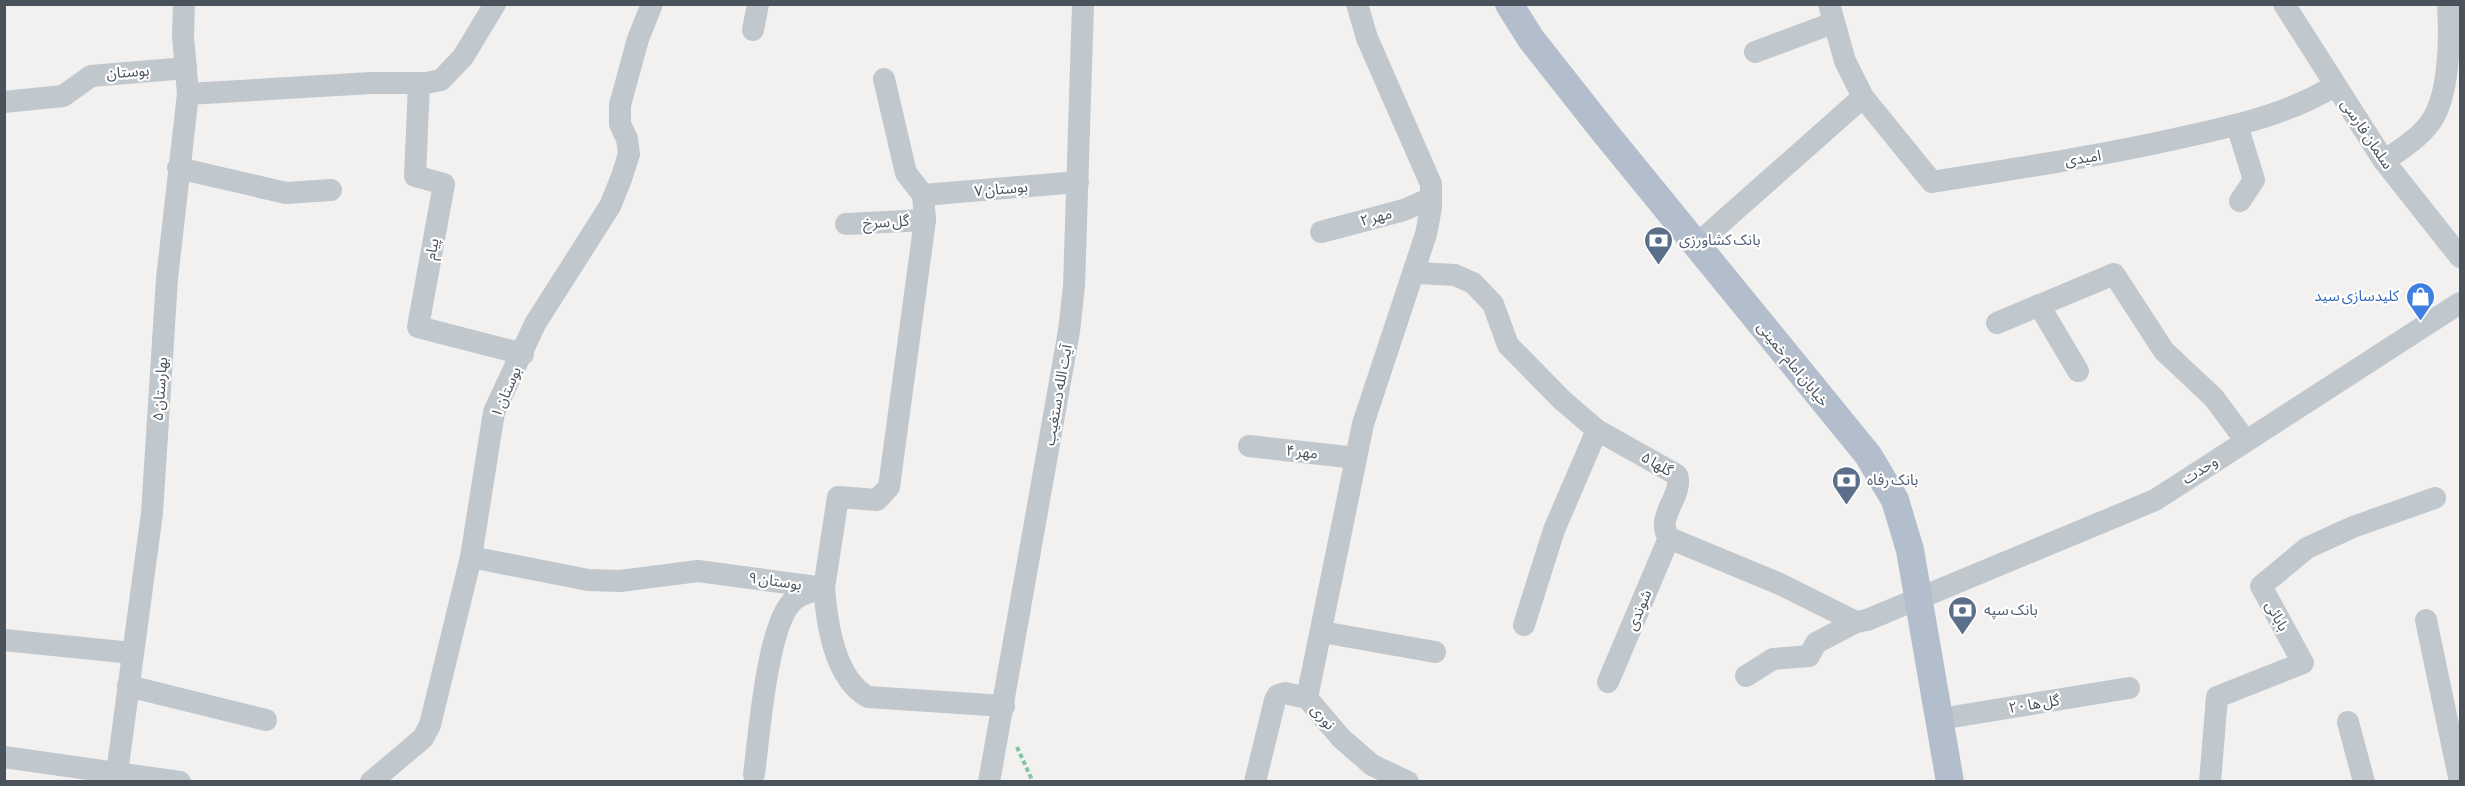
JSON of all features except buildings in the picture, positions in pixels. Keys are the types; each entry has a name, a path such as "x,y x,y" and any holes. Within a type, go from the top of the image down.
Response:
{"main road":[{"name":"خیابان امام خمینی","path":"1509,4 1531,39 1868,456 1895,500 1910,550 1950,782"}],"street":[{"name":"بهارستان ۵","path":"117,773 152,513 167,279 188,94 183,36 184,4"},
{"path":"188,94 441,80 451,72 495,4"},
{"name":"بوستان ۱","path":"371,782 427,732 471,557 494,412 535,324 610,206 621,179 629,154 627,139 620,124 620,105 638,39 652,4"},
{"path":"753,30 758,4"},
{"name":"آیت الله دستغیب","path":"988,782 1004,706 1070,330 1078,182 1083,4"},
{"path":"1307,698 1363,424 1426,234 1431,198 1431,184 1367,38 1357,4"},
{"name":"سلمان فارسی","path":"2284,4 2334,87 2384,161 2460,256"},
{"path":"2384,161 2417,137 2431,122 2440,105 2450,25 2448,4"},
{"path":"1696,245 1863,97 1845,61 1831,14 1755,52"},
{"name":"بوستان","path":"4,102 63,96 91,76 186,68"},
{"path":"884,79 906,173 923,195 925,220 889,487 877,500 838,497 824,588 838,656 856,690 868,697 1004,706"},
{"name":"پیام","path":"418,83 415,176 444,184 418,327 523,354"},
{"name":"امیدی","path":"1863,97 1932,182 2109,154 2237,126 2296,107 2334,87"},
{"path":"2237,126 2254,180 2240,201"},
{"path":"178,168 286,193 331,190"},
{"name":"بوستان ۷","path":"923,195 1078,182"},
{"name":"مهر ۲","path":"1320,232 1404,210 1431,198"},
{"name":"گل سرخ","path":"846,224 925,220"},
{"name":"گلها ۵","path":"1416,267 1418,273 1455,275 1473,283 1485,293 1500,316 1508,345 1597,430 1677,476 1680,482 1665,520 1664,531 1669,538"},
{"path":"1997,323 2114,274 2164,351 2214,398 2245,440"},
{"name":"وحدت","path":"1919,597 2154,500 2460,303"},
{"path":"2039,305 2078,371"},
{"path":"1524,625 1554,530 1597,430"},
{"name":"مهر ۴","path":"1249,446 1356,458"},
{"name":"بابائی","path":"2210,782 2217,697 2302,663 2261,586 2307,548 2353,527 2435,498"},
{"path":"1669,538 1780,584 1856,622"},
{"name":"شوندی","path":"1608,682 1669,538"},
{"name":"بوستان ۹","path":"471,557 588,580 620,581 698,571 824,588"},
{"path":"754,774 769,667 780,625 793,600 824,588"},
{"path":"1746,676 1773,659 1809,656 1816,643 1856,622 1919,597"},
{"path":"2426,620 2460,782"},
{"path":"1322,632 1435,652"},
{"path":"4,640 132,653"},
{"path":"128,686 266,720"},
{"name":"گل ها ۲۰","path":"1940,719 2129,688"},
{"name":"نوری","path":"1255,782 1275,700 1278,695 1285,693 1307,698 1341,738 1372,765 1408,782"},
{"path":"2348,722 2364,782"},
{"path":"4,757 180,782"}],"place":[{"name":"بانک کشاورزی","path":"1658,266"},
{"name":"کلیدسازی سید","path":"2420,322"},
{"name":"بانک رفاه","path":"1846,506"},
{"name":"بانک سپه","path":"1963,636"}]}
